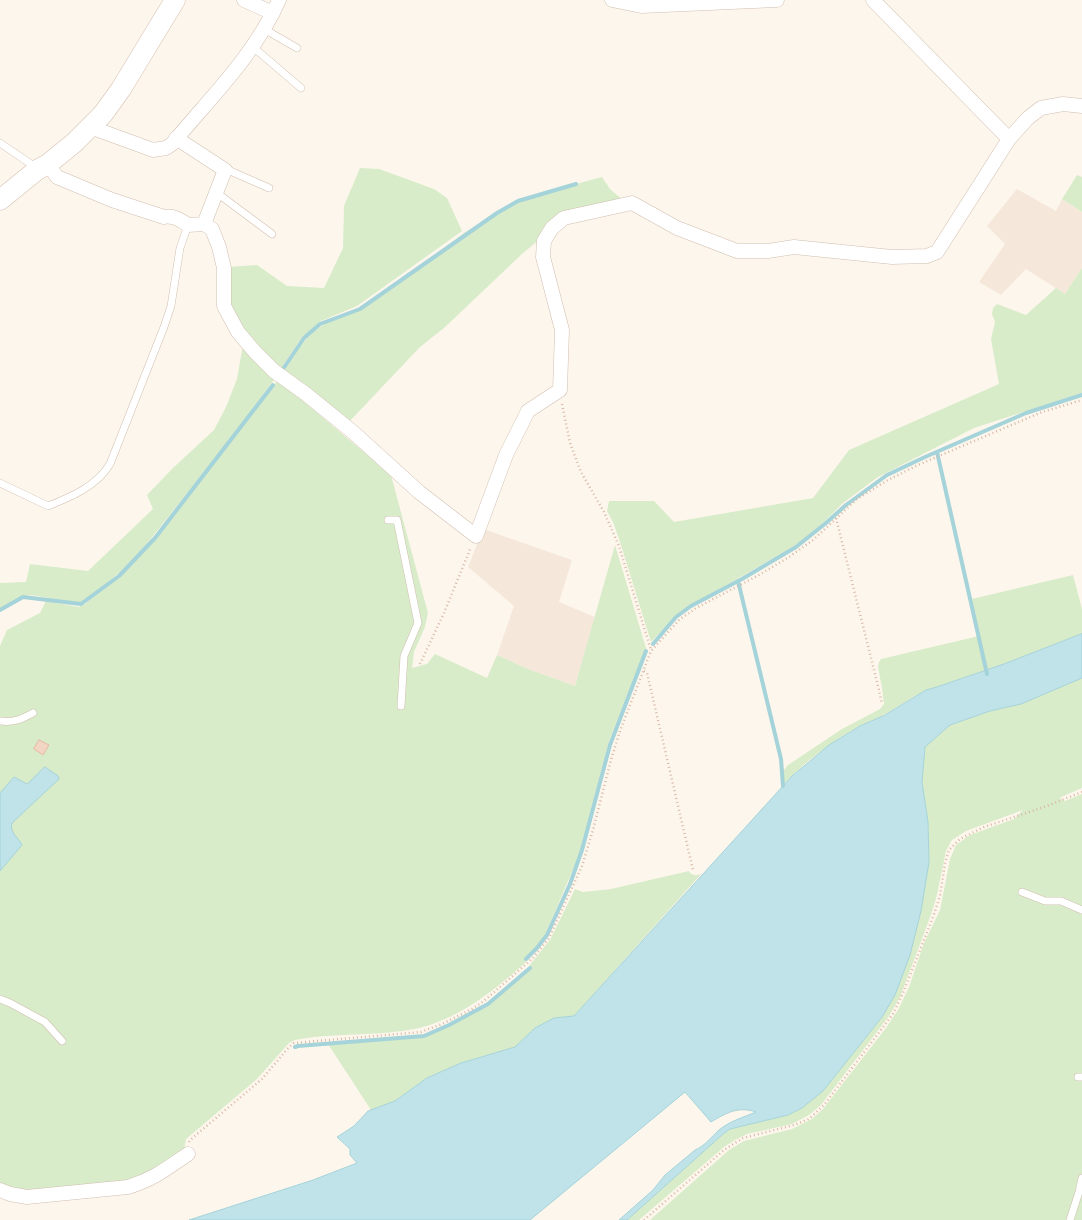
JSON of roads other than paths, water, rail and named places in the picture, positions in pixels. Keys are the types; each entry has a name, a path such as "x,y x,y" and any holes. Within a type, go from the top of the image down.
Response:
{"street":[{"path":"0,200 74,143 103,114 121,89 174,0"},
{"path":"244,0 273,13"},
{"path":"90,127 153,150 166,148 233,73 253,47 279,0"},
{"path":"612,0 641,6 777,0"},
{"path":"873,0 1009,139"},
{"path":"42,167 57,177 112,200 164,218 169,216 181,220 188,225 204,224 212,229 219,247 224,268 224,306 238,332 254,352 274,371 306,394 354,433 419,492 476,536 506,455 528,411 560,390 562,330 543,257 544,241 552,228 564,218 632,203 677,228 737,251 768,251 794,247 892,257 927,256 937,252 1009,139 1028,118 1041,108 1063,104 1082,106"},
{"path":"176,138 225,170 204,224"},
{"path":"0,1190 10,1194 27,1197 128,1187 144,1182 158,1175 188,1154"}],"lane":[{"path":"264,29 297,48"},
{"path":"253,47 301,88"},
{"path":"0,143 31,164 42,167"},
{"path":"225,170 269,188"},
{"path":"217,193 272,234"},
{"path":"0,483 48,506 71,497 106,471 164,327 171,306 180,248 188,225"},
{"path":"388,520 397,520 418,623 404,656 401,706"},
{"path":"0,720 5,722 20,720 33,713"},
{"path":"1022,892 1045,901 1061,901 1082,910"},
{"path":"0,999 45,1022 62,1041"},
{"path":"1070,1220 1082,1178"}],"water":[{"path":"1082,634 1082,678 1021,704 990,711 950,725 925,747 922,782 928,822 929,862 921,911 910,955 895,995 882,1017 823,1091 802,1108 788,1115 730,1129 627,1220 619,1220 653,1190 665,1175 695,1150 705,1144 723,1127 756,1112 750,1110 732,1111 711,1122 685,1092 530,1220 189,1220 313,1180 357,1163 350,1155 350,1149 337,1137 354,1126 368,1111 395,1101 427,1078 461,1063 515,1047 535,1028 554,1018 574,1016 792,776 829,745 860,726 885,715 926,690 1004,664"},
{"path":"45,767 58,776 59,779 12,823 11,826 13,832 22,845 0,871 0,793 14,777 27,784"}],"waterway":[{"path":"283,369 304,338 320,324 360,309 497,213 518,201 576,184"},
{"path":"0,610 23,597 81,604 119,576 155,538 273,385"},
{"path":"653,644 676,617 691,606 742,579 796,547 846,505 887,475 1026,413 1082,395"},
{"path":"937,452 987,674"},
{"path":"738,581 781,759 783,786"},
{"path":"526,959 547,935 570,884 582,850 610,745 646,651"},
{"path":"295,1047 424,1036 449,1025 488,1004 530,968"}]}
